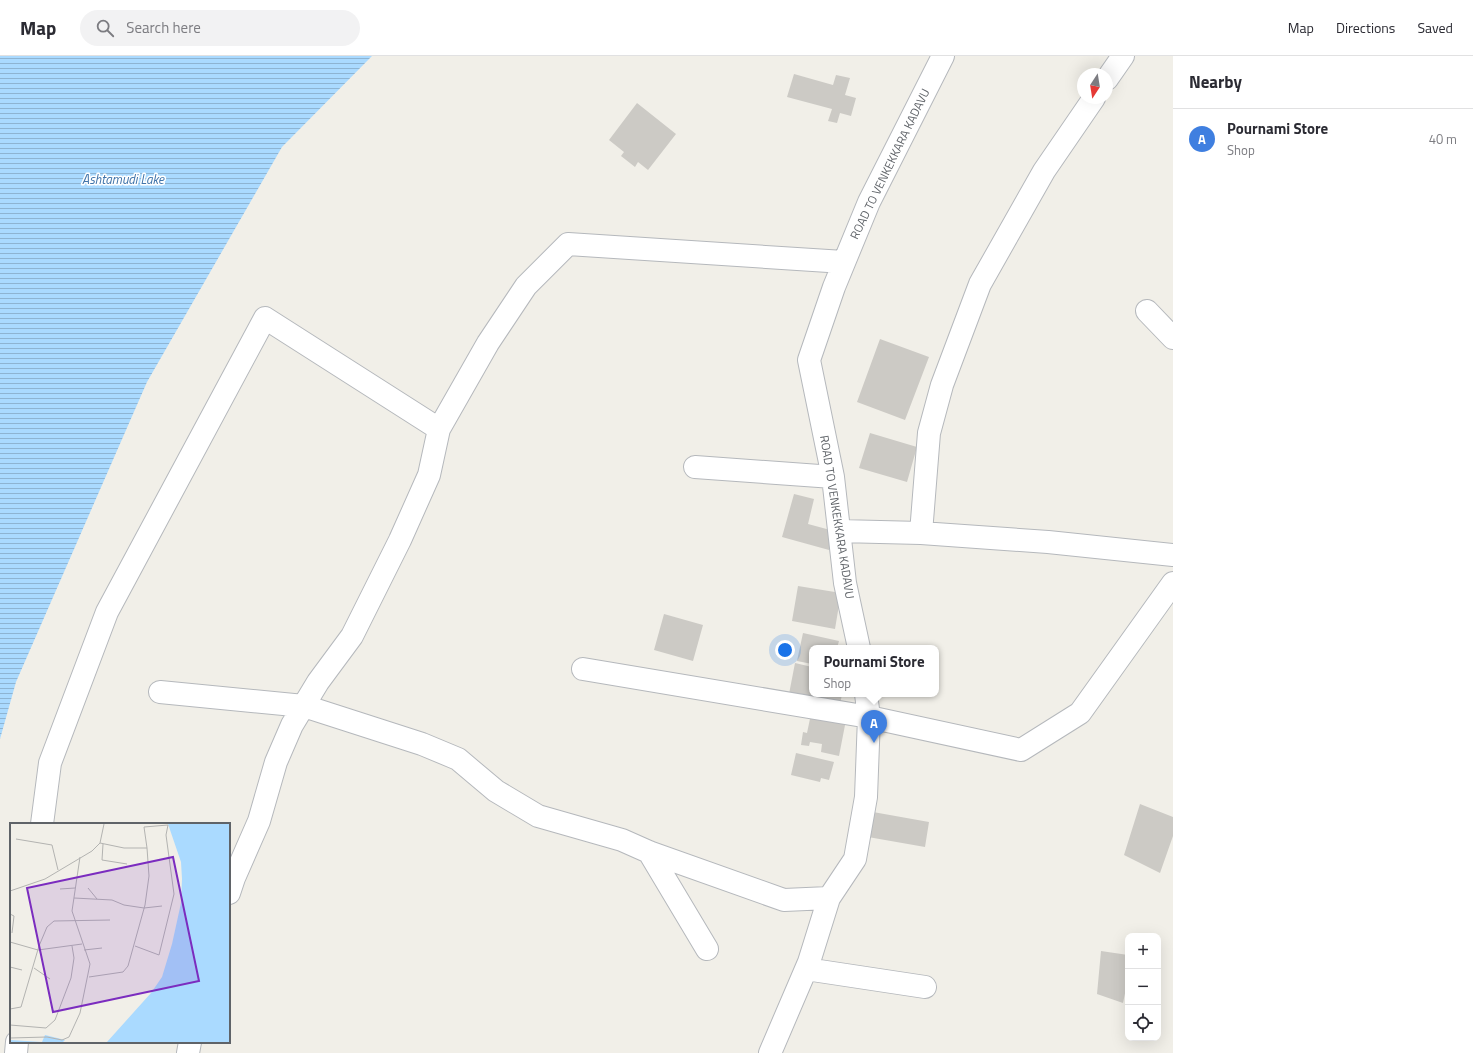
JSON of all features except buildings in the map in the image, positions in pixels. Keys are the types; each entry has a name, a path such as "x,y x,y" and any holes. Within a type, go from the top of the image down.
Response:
{"street":[{"name":"ROAD TO VENKEKKARA KADAVU","path":"858,645 845,584 833,477 809,360 834,287 869,202 943,56"},
{"path":"1113,70 1123,56"},
{"path":"921,534 929,433 942,385 980,284 1044,171 1090,104"},
{"path":"230,890 259,821 276,762 292,725 318,682 352,636 400,540 429,475 440,429 488,343 526,286 568,244 844,262"},
{"path":"1147,311 1173,338"},
{"path":"42,823 50,763 107,612 265,318 440,429"},
{"path":"695,467 833,477"},
{"path":"839,531 921,534 1048,542 1173,555"},
{"path":"583,669 869,717 1021,750 1080,713 1173,583"},
{"path":"160,692 304,706 422,744 458,759 496,791 538,816 622,840 649,852 784,900 829,898"},
{"path":"770,1053 806,968 829,898 855,859 866,797 869,717 866,697"},
{"path":"649,852 707,949"},
{"path":"806,968 925,987"},
{"path":"16,1053 17,1043"},
{"path":"188,1053 190,1043"}],"water":[{"name":"Ashtamudi Lake","path":"0,56 372,56 282,147 147,382 16,682 0,739"}],"place":[{"name":"Pournami Store","path":"874,743"}]}
